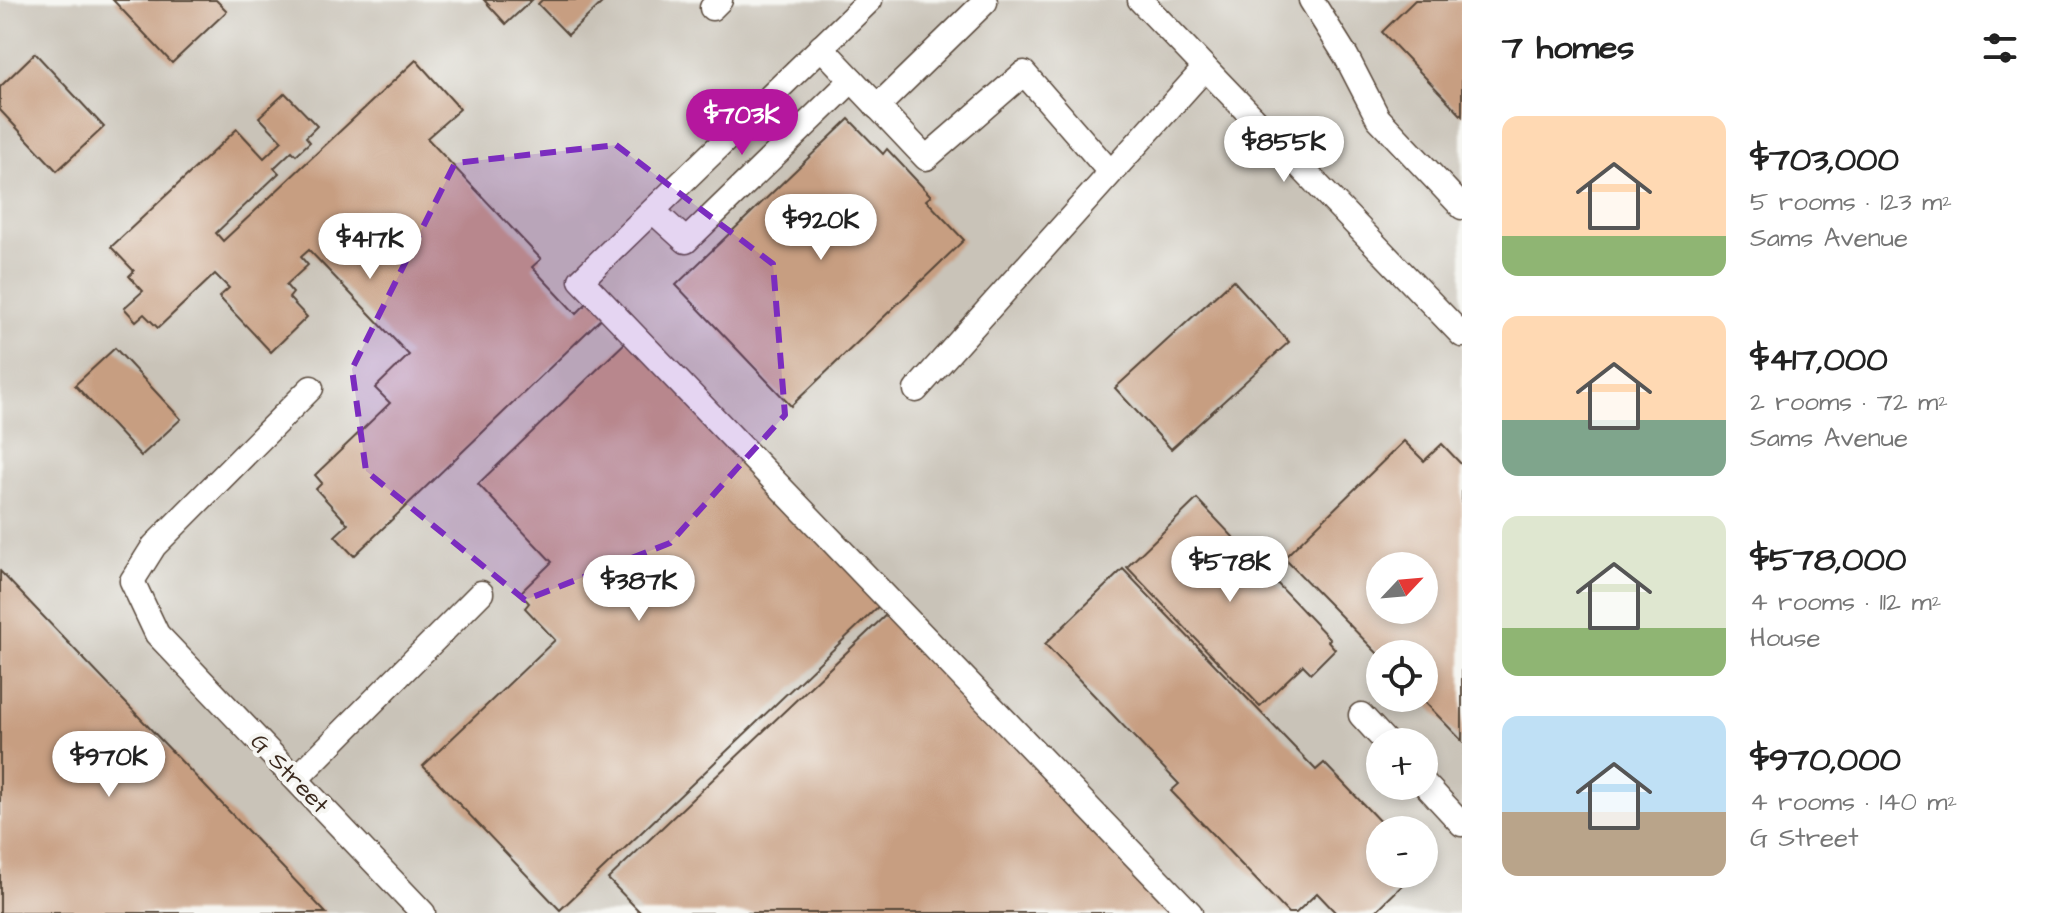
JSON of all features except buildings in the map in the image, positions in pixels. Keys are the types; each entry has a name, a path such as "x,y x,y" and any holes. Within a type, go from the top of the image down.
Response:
{"street":[{"path":"1140,0 1462,335"},
{"path":"1311,0 1346,56 1378,118 1462,207"},
{"path":"877,107 985,2"},
{"path":"853,5 821,47 581,280 1190,913"},
{"path":"821,47 926,158 1024,73 1110,172"},
{"path":"916,390 1205,68"},
{"path":"653,211 686,241 852,80"},
{"name":"G Street","path":"311,388 154,546 132,581 157,634 423,913"},
{"path":"296,779 481,593"},
{"path":"1361,715 1373,728"},
{"path":"1438,798 1462,824"}],"highlighted area":[{"path":"616,145 773,264 785,415 670,543 525,600 366,471 352,369 455,163"}],"shaded area":[{"path":"0,0 1462,0 1462,913 0,913"}]}
